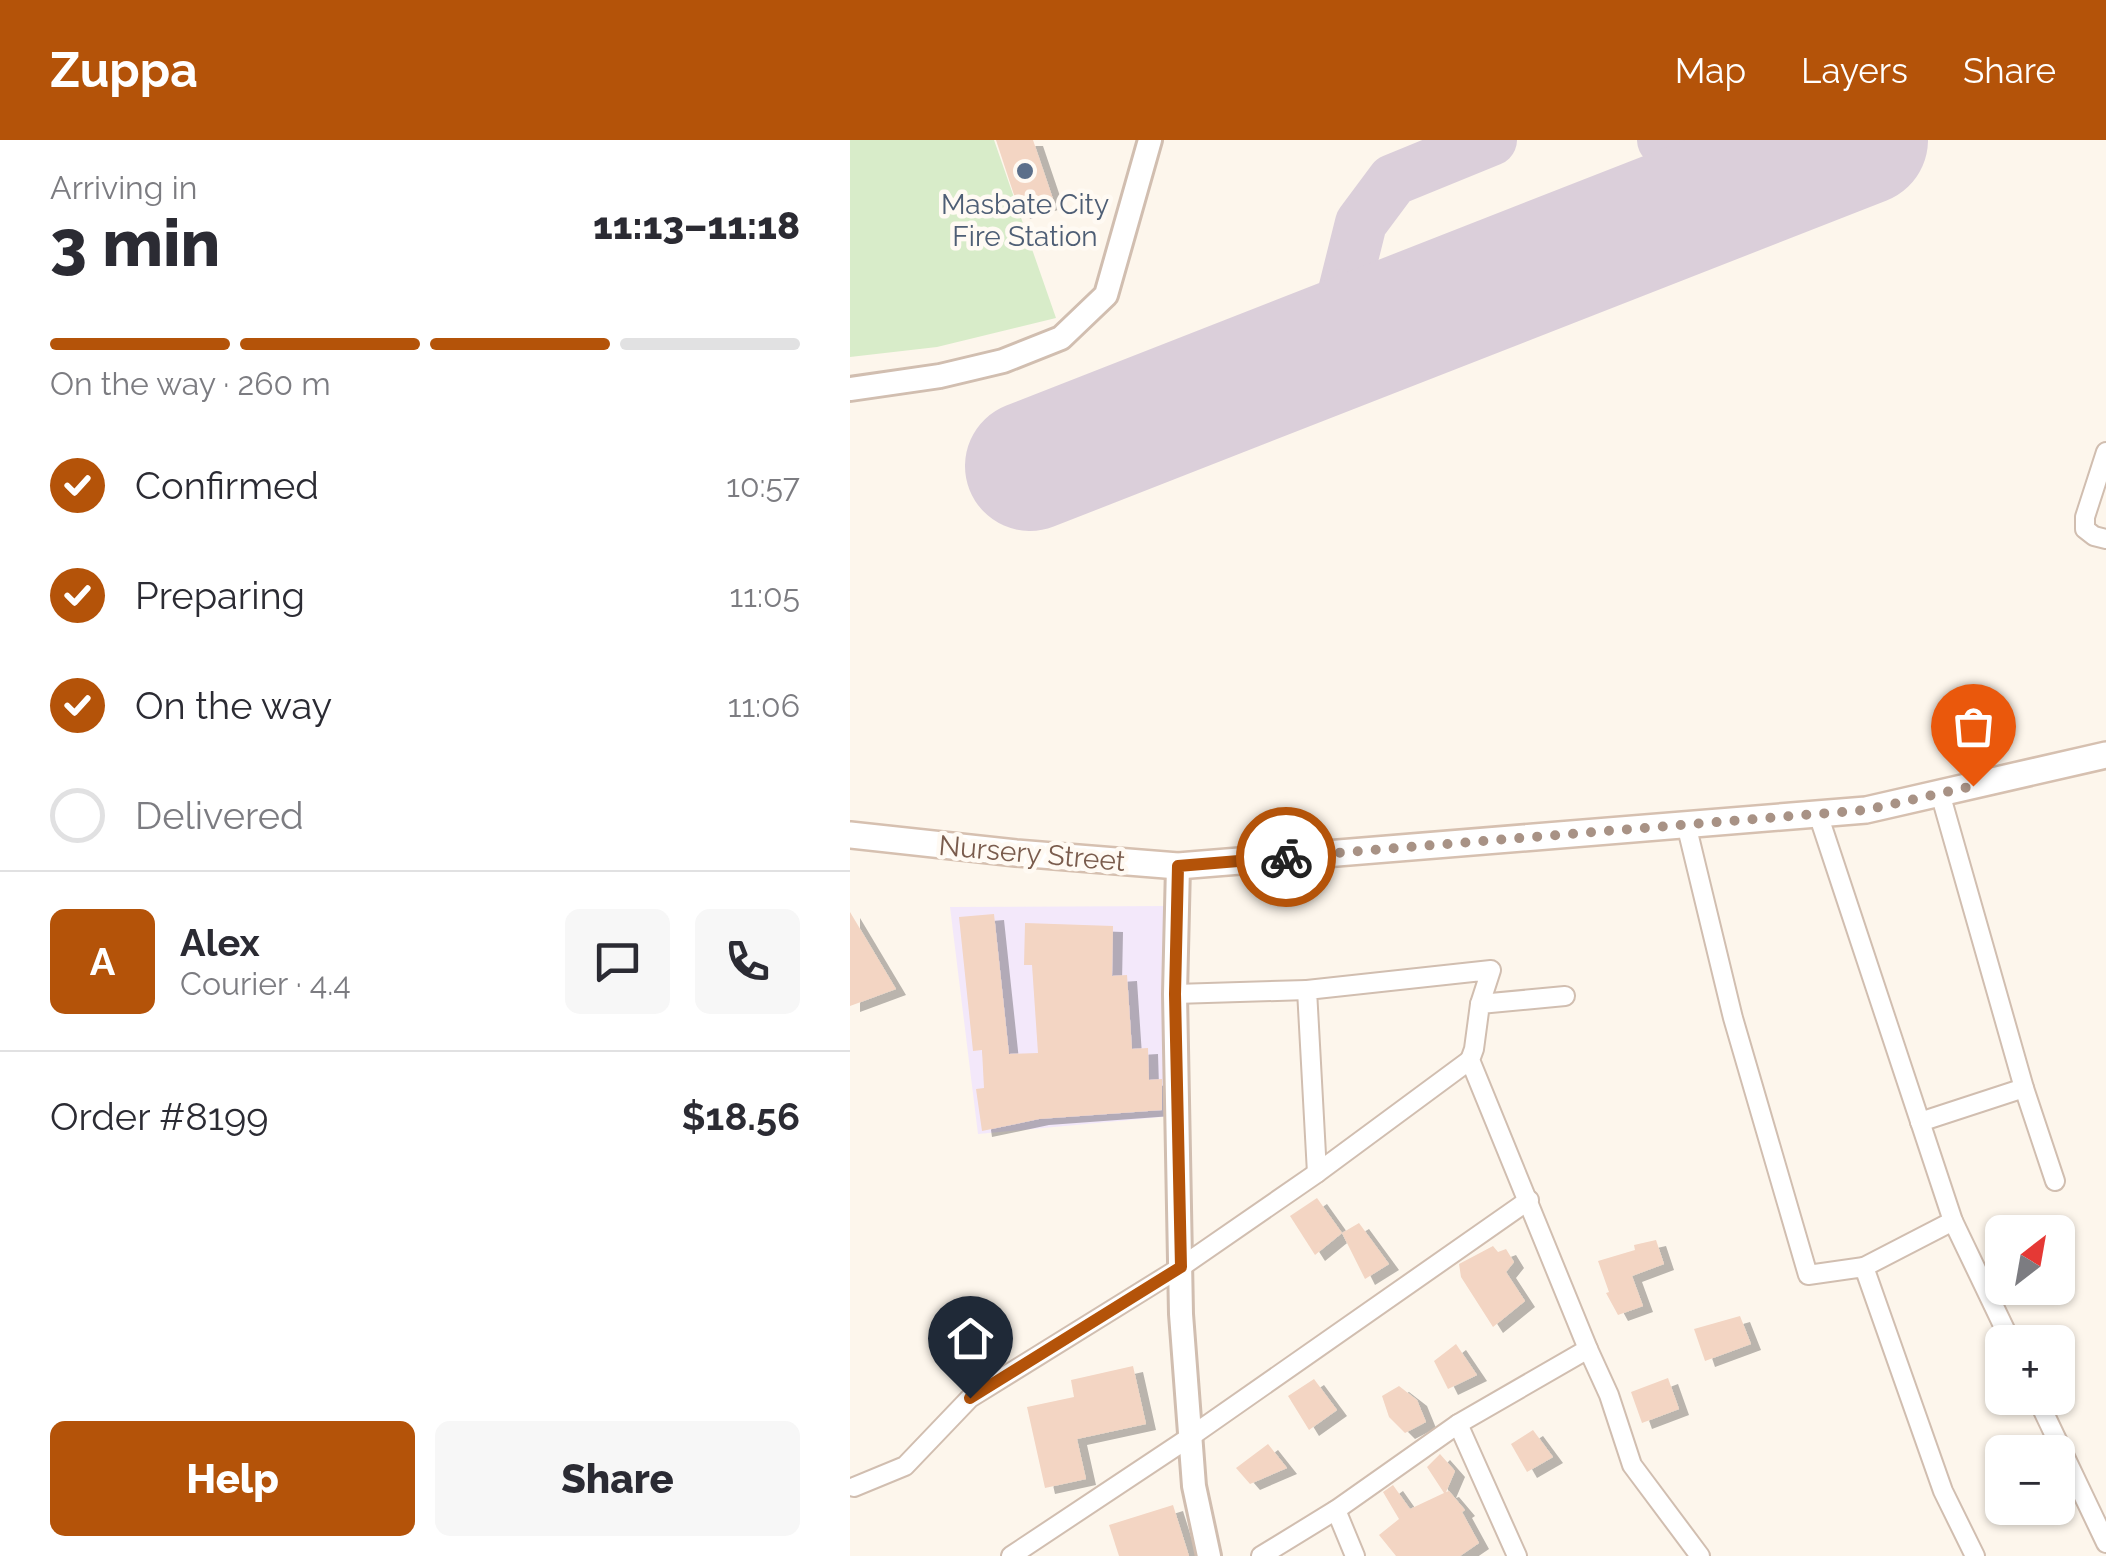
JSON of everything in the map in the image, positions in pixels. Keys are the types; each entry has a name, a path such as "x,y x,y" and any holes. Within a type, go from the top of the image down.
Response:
{"main road":[{"name":"Nursery Street","path":"850,835 1178,866 1866,810 2106,755"}],"street":[{"path":"850,390 1003,362 1061,338 1106,295 1150,140"},
{"path":"2106,452 2085,516 2085,529 2106,539"},
{"path":"1940,793 2024,1088 2056,1181"},
{"path":"1818,814 1953,1221 2003,1325"},
{"path":"1686,824 1733,1018 1808,1275 1864,1267 1953,1221"},
{"path":"1178,866 1175,994 1181,1314 1194,1486 1209,1556"},
{"path":"854,1488 904,1466 970,1398 1181,1267 1317,1174 1470,1060 1491,970 1308,990 1175,994"},
{"path":"1308,990 1317,1174"},
{"path":"1480,1004 1565,996"},
{"path":"1470,1060 1610,1395 1632,1465 1700,1556"},
{"path":"1920,1122 2024,1088"},
{"path":"1011,1556 1190,1437 1529,1200"},
{"path":"1864,1267 1943,1491 1975,1556"},
{"path":"1261,1556 1336,1510 1458,1424 1588,1349"},
{"path":"2045,1415 2106,1543"},
{"path":"1458,1424 1517,1556"},
{"path":"1336,1510 1354,1556"}],"shaded area":[{"path":"1171,906 1173,1116 978,1134 950,907"}],"green space":[{"path":"850,140 994,140 1056,318 937,347 850,357"}],"building":[{"name":"Masbate City Fire Station","path":"996,140 1033,140 1054,202 1020,213"},
{"path":"850,912 896,989 850,1006"},
{"path":"994,914 1009,1054 1038,1053 1032,965 1024,965 1025,923 1113,926 1112,976 1127,975 1132,1049 1148,1048 1149,1080 1162,1079 1162,1110 1039,1119 982,1131 976,1089 984,1088 982,1050 973,1051 959,917"},
{"path":"1317,1198 1342,1233 1315,1255 1290,1216"},
{"path":"1359,1223 1389,1264 1365,1279 1342,1233"},
{"path":"1656,1240 1664,1264 1632,1276 1643,1306 1618,1315 1606,1293 1609,1292 1598,1261"},
{"path":"1493,1246 1498,1252 1506,1249 1514,1262 1506,1272 1525,1301 1493,1327 1461,1277 1459,1264"},
{"path":"1740,1316 1751,1344 1705,1361 1694,1329"},
{"path":"1456,1344 1477,1375 1448,1389 1434,1361"},
{"path":"1133,1366 1146,1424 1077,1439 1086,1479 1045,1488 1027,1407 1074,1397 1071,1380"},
{"path":"1668,1378 1679,1409 1642,1423 1631,1392"},
{"path":"1314,1379 1337,1410 1309,1430 1288,1396"},
{"path":"1399,1386 1417,1400 1426,1422 1405,1433 1389,1417 1382,1396"},
{"path":"1533,1430 1553,1457 1527,1472 1511,1444"},
{"path":"1268,1444 1287,1468 1250,1484 1236,1468"},
{"path":"1440,1454 1455,1471 1446,1492 1465,1510 1462,1512 1479,1543 1460,1556 1396,1556 1379,1535 1399,1519 1383,1492 1393,1485 1410,1509 1444,1493 1427,1467"},
{"path":"1173,1505 1189,1556 1119,1556 1109,1525"}],"taxiway":[{"path":"1381,329 1353,312 1343,295 1361,223 1393,180 1491,140"},
{"path":"1663,140 1743,187"},
{"path":"1680,211 1691,175 1683,147"},
{"path":"1313,355 1343,295"}],"runway":[{"path":"1030,466 1863,140"}],"way so far":[{"path":"1286,857 1866,810 1973,786"}],"place":[{"name":"Masbate City Fire Station","path":"1025,171"}],"route":[{"path":"970,1398 1181,1267 1175,994 1178,866 1286,857"}]}
